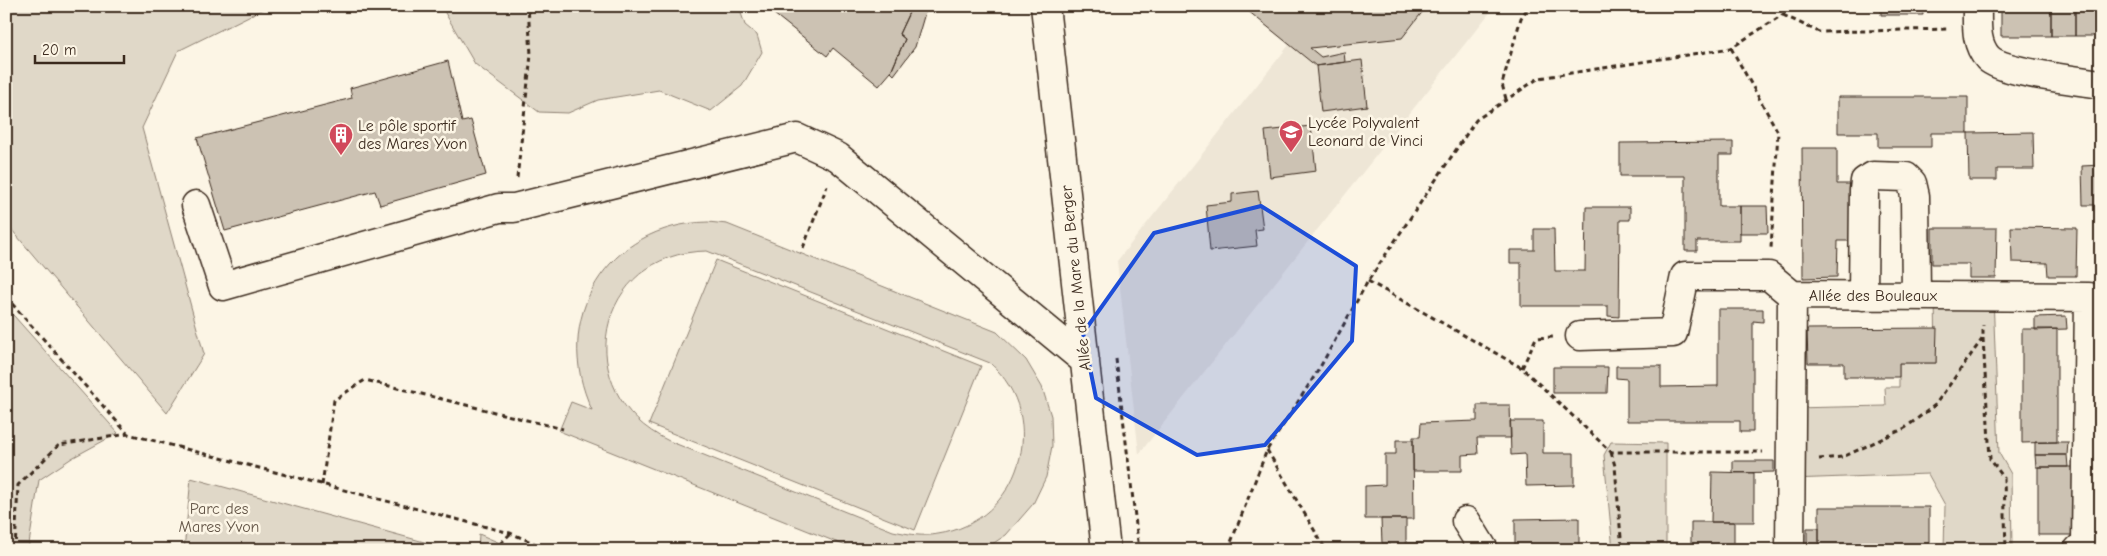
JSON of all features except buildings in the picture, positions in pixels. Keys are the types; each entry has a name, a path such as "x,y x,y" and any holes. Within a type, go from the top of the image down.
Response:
{"street":[{"name":"Allée de la Mare du Berger","path":"1045,6 1106,550"},
{"path":"1977,17 1978,39 1988,58 2009,69 2101,84"},
{"path":"196,205 223,286 498,208 514,208 797,138 838,157 1085,361"},
{"path":"1863,296 1864,190 1865,182 1873,176 1906,177 1912,183 1915,196 1916,296"},
{"path":"1580,336 1673,333 1685,276 1768,276 1792,295"},
{"name":"Allée des Bouleaux","path":"1790,550 1792,295 1982,296 2095,294 2086,542 2078,550"},
{"path":"1466,521 1484,550"}],"path":[{"path":"514,208 532,54 528,6"},
{"path":"1506,100 1502,84 1521,18 1529,6"},
{"path":"1228,550 1267,450 1319,369 1368,281 1476,120 1539,78 1730,48 1796,6"},
{"path":"1783,15 1819,32 1977,17"},
{"path":"1730,48 1778,132 1768,276"},
{"path":"803,248 838,157"},
{"path":"1368,281 1522,368 1611,452 1615,466 1622,550"},
{"path":"1982,296 1990,459 2004,478 2006,550"},
{"path":"6,297 128,434"},
{"path":"1522,368 1536,338 1580,336"},
{"path":"1611,452 1843,457 1905,428 1935,404 1983,338"},
{"path":"1116,353 1139,550"},
{"path":"322,484 334,400 365,380 563,429"},
{"path":"15,550 18,485 59,445 128,434 510,533 550,550"},
{"path":"1267,450 1326,550"},
{"path":"494,550 510,533"}],"highlighted area":[{"path":"1261,206 1356,266 1352,341 1265,445 1197,455 1096,398 1083,333 1154,233"}],"shaded area":[{"name":"Lycée Polyvalent Leonard de Vinci","path":"1242,6 1495,6 1139,454 1117,261 1289,45"}],"green space":[{"path":"6,6 269,6 178,51 142,128 204,354 167,413 6,223"},
{"path":"441,6 734,6 741,13 745,25 757,35 762,52 742,86 711,111 659,90 598,100 568,113 539,112 475,64"},
{"path":"708,222 727,224 997,332 1026,360 1042,387 1051,416 1052,446 1046,477 1033,504 1006,535 983,550 856,550 559,431 571,402 592,410 580,376 578,343 583,311 596,283 616,258 641,239 672,227","holes":["707,251 990,363 1009,386 1020,411 1022,438 1018,465 1007,489 989,510 966,525 938,534 915,535 893,531 669,441 637,419 616,391 607,360 608,328 619,299 639,274 669,257"]},
{"path":"716,260 981,366 915,530 649,424"},
{"path":"1935,296 1993,296 1999,453 2011,474 2012,550 1944,550 1945,505 1928,474 1791,479 1791,408 1886,406 1885,387 1899,387 1899,363 1936,363"},
{"path":"6,307 118,433 72,458 39,480 28,550 6,550"},
{"path":"1611,442 1666,443 1666,550 1613,550 1604,455"},
{"name":"Parc des Mares Yvon","path":"191,478 446,548 446,550 184,550"},
{"path":"479,534 516,550 478,550"}],"place":[{"name":"Lycée Polyvalent Leonard de Vinci","path":"1291,153"},
{"name":"Le pôle sportif des Mares Yvon","path":"341,156"}]}
